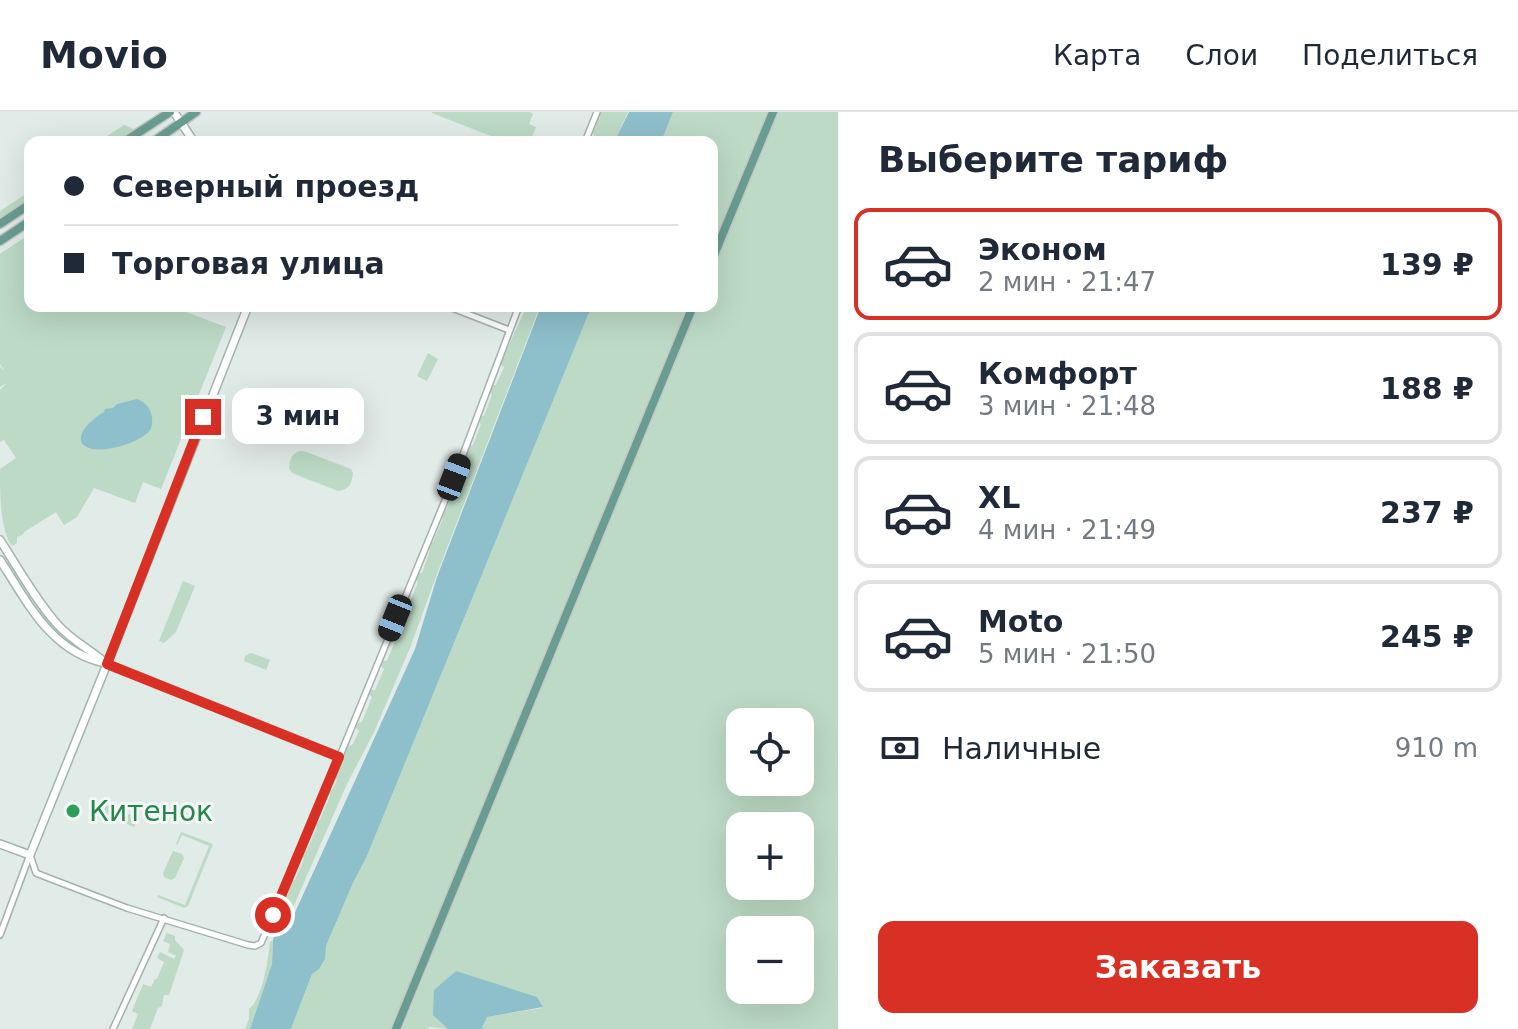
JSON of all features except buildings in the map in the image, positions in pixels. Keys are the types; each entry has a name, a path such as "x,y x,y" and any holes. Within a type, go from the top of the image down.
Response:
{"main road":[{"path":"134,136 172,112"},
{"path":"162,136 196,112"},
{"path":"718,245 773,112"},
{"path":"0,224 24,208"},
{"path":"0,241 24,225"},
{"path":"396,1029 691,312"}],"street":[{"path":"172,112 190,136"},
{"path":"587,136 597,112"},
{"path":"0,935 246,312"},
{"path":"462,312 509,330"},
{"path":"30,855 36,873 127,908 259,946 453,481 516,312"},
{"path":"0,540 37,599 58,625 107,664"},
{"path":"0,560 40,620 76,653 339,757"},
{"path":"0,844 30,855"},
{"path":"113,1029 164,918"}],"green space":[{"path":"530,112 533,114 529,124 536,127 532,136 491,136 432,113"},
{"path":"601,112 628,112 617,136 594,136"},
{"path":"673,112 770,112 718,238 718,136 663,136"},
{"path":"777,112 838,112 838,1029 482,1027 486,1017 542,1008 537,997 448,1029 402,1029 696,312 718,312 718,256"},
{"path":"124,125 136,130 127,136 107,136"},
{"path":"24,195 24,204 0,221 0,211"},
{"path":"24,238 24,312 186,312 226,327 161,489 143,482 135,503 94,488 77,517 64,525 56,512 17,537 17,543 12,546 3,521 0,489 0,469 16,458 4,440 0,442 0,390 7,383 0,387 0,367 4,370 0,364 0,254"},
{"path":"524,312 538,312 410,648 374,732 346,786 288,919 276,917 290,881 295,880 304,859 301,855 307,850 317,828 315,822 320,820 330,796 328,790 332,790 337,780 334,776 347,747 353,744 359,731 356,728 362,722 372,697 369,694 375,690 384,669 381,666 383,661 387,661 395,641 392,637 398,633 406,612 402,610 409,605 418,582 415,579 418,573 422,573 430,550 428,547 443,518 440,515 447,508 451,489 467,458 465,454 473,445 481,424 478,420 484,416 492,395 489,392 492,385 496,385 504,367 500,364"},
{"path":"590,312 688,312 392,1029 291,1029 312,974 323,963 326,946 367,856"},
{"path":"428,353 438,359 427,381 417,376"},
{"path":"299,451 351,469 353,473 349,485 338,491 292,473 290,460"},
{"path":"11,560 53,627 70,643 97,658 68,645 50,627 7,562"},
{"path":"183,581 195,586 176,632 164,643 159,641"},
{"path":"251,653 270,660 266,670 244,661 245,656"},
{"path":"106,805 138,818 134,827 103,814"},
{"path":"181,832 213,844 188,906 184,908 157,897 185,905 209,846 182,835 177,845"},
{"path":"173,851 184,858 175,878 171,880 163,873"},
{"path":"167,933 175,936 184,950 169,995 164,995 150,1029 132,1029 138,1014 132,1011 143,984 151,987 164,962 157,958 160,952 174,959 176,956 168,952 170,944 163,941"},
{"path":"273,940 272,964 250,1029 245,1029 249,1009 261,988 270,942"}],"water":[{"path":"629,112 673,112 663,136 617,136"},
{"path":"539,312 590,312 367,856 326,946 325,959 312,974 291,1029 250,1029 272,964 277,927 292,919 415,649 437,577"},
{"path":"137,399 147,406 152,417 151,428 145,435 109,449 91,449 81,442 86,427 105,409"},
{"path":"456,971 537,997 543,1007 487,1017 482,1027 485,1029 448,1029 433,1015 434,990"}],"place":[{"name":"Китенок","path":"73,811"}],"route":[{"path":"203,417 107,664 339,757 273,915"}]}
